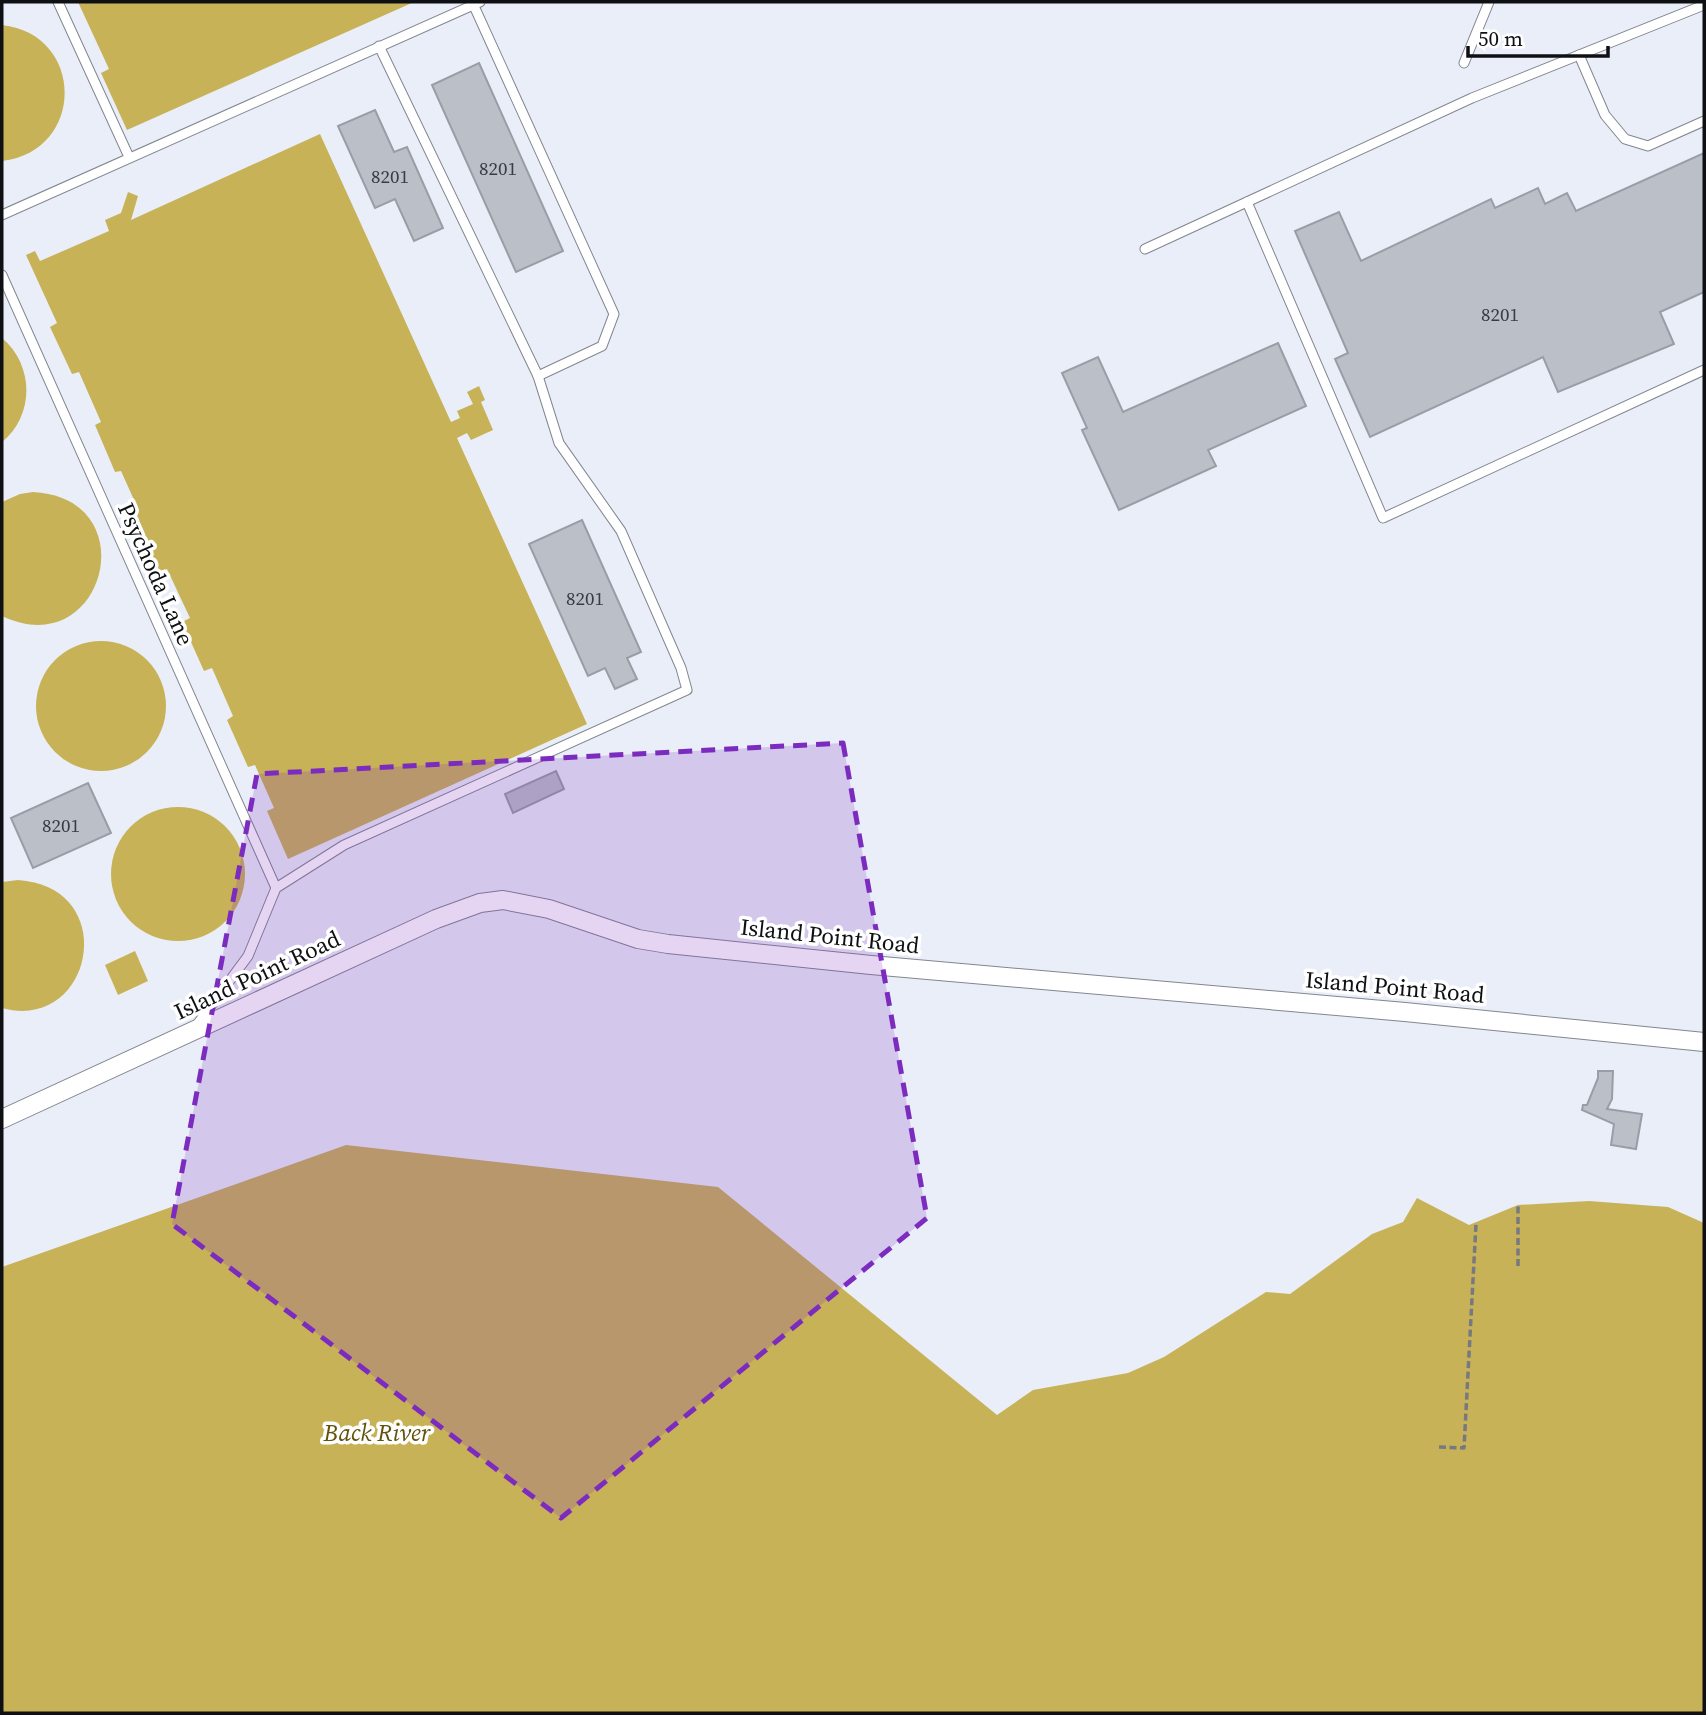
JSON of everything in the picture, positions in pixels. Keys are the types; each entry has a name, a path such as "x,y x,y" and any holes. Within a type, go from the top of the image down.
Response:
{"street":[{"name":"Island Point Road","path":"2,1119 436,919 481,903 503,900 549,909 638,939 668,944 857,964 1405,1012 1704,1042"}],"lane":[{"path":"58,2 130,157"},
{"path":"1464,63 1489,2"},
{"path":"2,215 477,4 614,314 602,346 538,376"},
{"path":"1145,249 1472,98 1704,5"},
{"path":"191,1032 248,956 275,888 344,845 687,691 681,668 621,531 559,443 538,376 379,46"},
{"path":"1579,55 1605,115 1625,139 1648,146 1704,121"},
{"path":"1247,202 1383,518 1704,370"},
{"name":"Psychoda Lane","path":"2,275 275,888"}],"path":[{"path":"1518,1205 1518,1266"},
{"path":"1439,1447 1465,1448 1476,1224"}],"highlighted area":[{"path":"843,743 927,1218 561,1518 172,1224 257,774"}],"water":[{"path":"78,2 414,2 127,130 101,73 109,69"},
{"path":"2,25 29,33 49,49 61,69 65,93 61,116 49,137 30,153 2,161"},
{"path":"320,134 451,422 460,418 457,411 473,404 467,392 479,386 485,400 481,402 493,430 471,440 467,433 457,438 587,724 288,859 267,811 274,808 255,765 248,767 227,720 233,716 212,668 204,671 182,622 190,618 167,569 159,572 133,514 139,511 121,471 115,472 95,425 101,422 79,372 72,374 50,327 57,323 26,255 35,251 40,261 109,231 105,220 121,213 128,192 138,196 131,220"},
{"path":"2,338 13,349 20,362 26,390 20,418 13,431 2,442"},
{"path":"33,492 69,501 91,521 101,547 99,575 87,600 66,618 37,625 2,616 2,502"},
{"path":"101,641 126,646 147,660 161,681 166,706 161,731 147,752 126,766 101,771 76,766 55,752 41,731 36,706 41,681 55,660 76,646"},
{"path":"178,807 203,813 225,827 239,849 245,874 239,899 225,921 203,935 178,941 153,935 131,921 117,899 111,874 117,849 131,827 153,813"},
{"path":"18,880 51,889 72,906 83,930 83,956 74,980 58,1000 33,1010 2,1008 2,882"},
{"path":"135,951 148,981 118,995 105,965"},
{"name":"Back River","path":"346,1145 718,1187 997,1415 1033,1390 1128,1373 1164,1357 1266,1292 1290,1294 1372,1234 1403,1222 1417,1198 1469,1225 1518,1205 1589,1201 1668,1207 1704,1223 1704,1713 2,1713 2,1267"}],"building":[{"path":"479,63 563,251 516,272 432,85"},
{"path":"375,110 394,152 407,147 443,228 414,241 395,199 375,208 338,126"},
{"path":"1704,153 1704,292 1660,312 1674,344 1558,392 1543,357 1370,437 1335,359 1348,353 1295,231 1339,212 1361,261 1491,199 1495,208 1538,188 1545,204 1567,193 1576,211"},
{"path":"1278,343 1306,406 1208,450 1216,466 1119,510 1082,430 1087,428 1062,373 1098,357 1123,412"},
{"path":"582,520 641,652 627,658 637,679 615,689 605,668 588,676 529,544"},
{"path":"556,771 564,789 513,813 505,794"},
{"path":"88,783 111,833 33,868 11,818"},
{"path":"1598,1071 1613,1071 1612,1099 1607,1109 1642,1114 1636,1149 1611,1145 1614,1124 1582,1110 1583,1105 1587,1105 1598,1078"}]}
